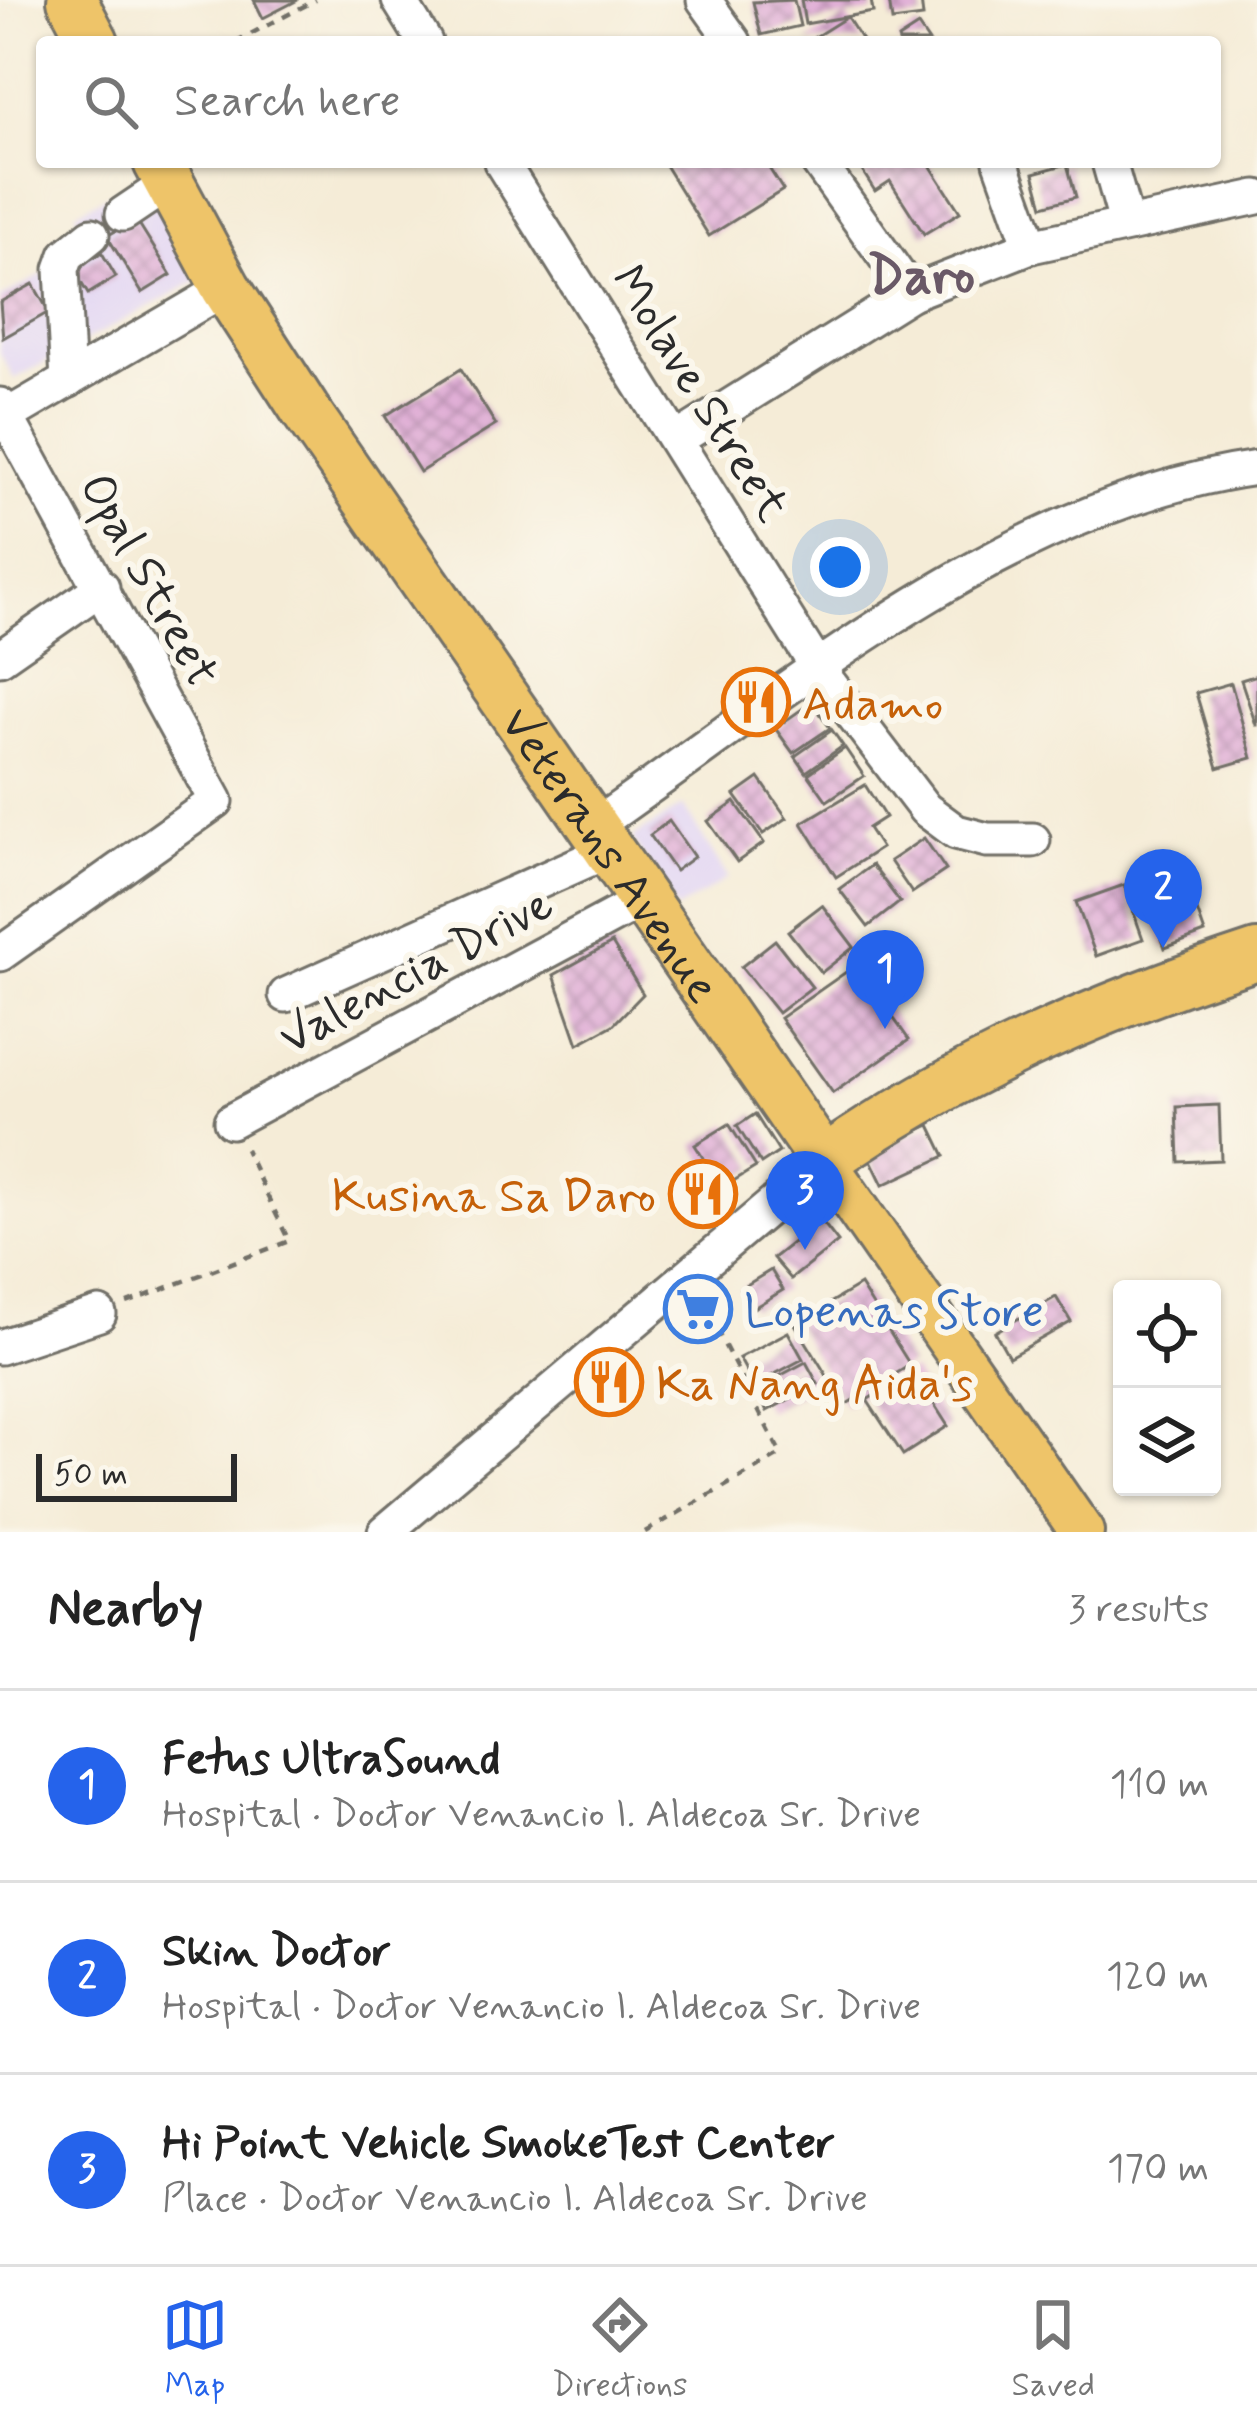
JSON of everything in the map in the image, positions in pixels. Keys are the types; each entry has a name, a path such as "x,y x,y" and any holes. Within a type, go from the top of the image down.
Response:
{"highway":[{"path":"72,0 91,36"},
{"name":"Veterans Avenue","path":"163,172 226,289 824,1161"},
{"path":"824,1161 915,1100 1014,1047 1257,955"}],"main road":[{"name":"Veterans Avenue","path":"824,1161 1082,1532"}],"street":[{"path":"399,0 421,36"},
{"path":"704,0 730,36"},
{"name":"Molave Street","path":"505,168 819,670 925,809 956,832 988,840 1033,840"},
{"path":"822,168 911,293"},
{"path":"1003,168 1031,245"},
{"path":"1111,168 1126,223"},
{"path":"123,214 163,172"},
{"path":"676,440 911,293 1031,245 1257,197"},
{"path":"68,381 62,269 67,255 92,236"},
{"path":"2,414 226,289"},
{"name":"Opal Street","path":"0,954 216,801 102,587 2,414"},
{"path":"286,995 601,838 819,670 1003,550 1109,503 1257,468"},
{"path":"0,658 102,587"},
{"name":"Valencia Drive","path":"231,1121 643,900"},
{"path":"385,1532 824,1161"},
{"path":"0,1347 99,1314"}],"path":[{"path":"247,36 316,0"},
{"path":"99,1314 290,1240 231,1121"},
{"path":"645,1532 781,1454 689,1275"}],"shaded area":[{"path":"147,175 206,276 14,379 0,353 0,298 93,246 75,212"},
{"path":"683,806 728,878 677,910 632,838"}],"building":[{"path":"254,0 298,0 263,18"},
{"path":"794,0 800,26 761,35 753,2"},
{"path":"801,0 871,0 873,12 805,24"},
{"path":"889,0 921,0 923,17 892,21"},
{"path":"847,17 859,36 817,36"},
{"path":"918,26 925,36 903,36"},
{"path":"667,168 769,168 783,190 709,236"},
{"path":"932,168 960,212 924,234 890,181 875,191 861,169"},
{"path":"1068,168 1076,197 1043,206 1034,173"},
{"path":"136,219 171,275 142,293 107,236"},
{"path":"102,253 116,277 88,294 73,269"},
{"path":"33,284 49,312 3,338 0,302"},
{"path":"461,369 496,425 420,472 385,416"},
{"path":"1257,675 1257,725 1256,725 1241,680"},
{"path":"1231,683 1252,758 1218,768 1196,693"},
{"path":"812,702 830,728 793,753 775,728"},
{"path":"832,730 843,746 806,772 795,756"},
{"path":"845,748 864,776 827,801 808,774"},
{"path":"759,778 787,818 763,834 735,795"},
{"path":"865,785 885,817 868,828 881,848 836,877 802,823"},
{"path":"735,802 764,843 737,862 708,821"},
{"path":"669,821 694,857 675,871 650,835"},
{"path":"924,838 946,870 912,893 890,861"},
{"path":"1180,862 1205,933 1165,948 1140,876"},
{"path":"872,865 900,902 868,927 839,889"},
{"path":"1124,885 1143,939 1096,956 1076,902"},
{"path":"822,905 854,947 821,973 788,931"},
{"path":"775,940 812,987 778,1013 741,967"},
{"path":"612,943 643,994 613,1025 578,1044 554,975"},
{"path":"856,965 909,1040 833,1093 780,1018"},
{"path":"1219,1105 1221,1160 1179,1162 1177,1107"},
{"path":"755,1114 779,1152 761,1164 737,1126"},
{"path":"729,1124 756,1167 722,1188 695,1145"},
{"path":"930,1125 945,1156 883,1185 868,1154"},
{"path":"821,1220 838,1242 791,1279 773,1258"},
{"path":"771,1270 783,1290 752,1309 740,1289"},
{"path":"860,1285 910,1365 845,1405 795,1324"},
{"path":"1056,1297 1071,1322 1009,1357 995,1332"},
{"path":"788,1332 803,1359 754,1385 739,1358"},
{"path":"806,1362 818,1384 767,1411 755,1389"},
{"path":"913,1371 948,1426 903,1455 867,1400"}],"place":[{"name":"Adamo","path":"756,702"},
{"name":"Skin Doctor","path":"1163,948"},
{"name":"Fetus UltraSound","path":"885,1029"},
{"name":"Kusina Sa Daro","path":"703,1194"},
{"name":"Hi Point Vehicle SmokeTest Center","path":"805,1250"},
{"name":"Lopenas Store","path":"698,1309"},
{"name":"Ka Nang Aida's","path":"609,1382"}],"district":[{"name":"Daro","path":"921,273"}]}
